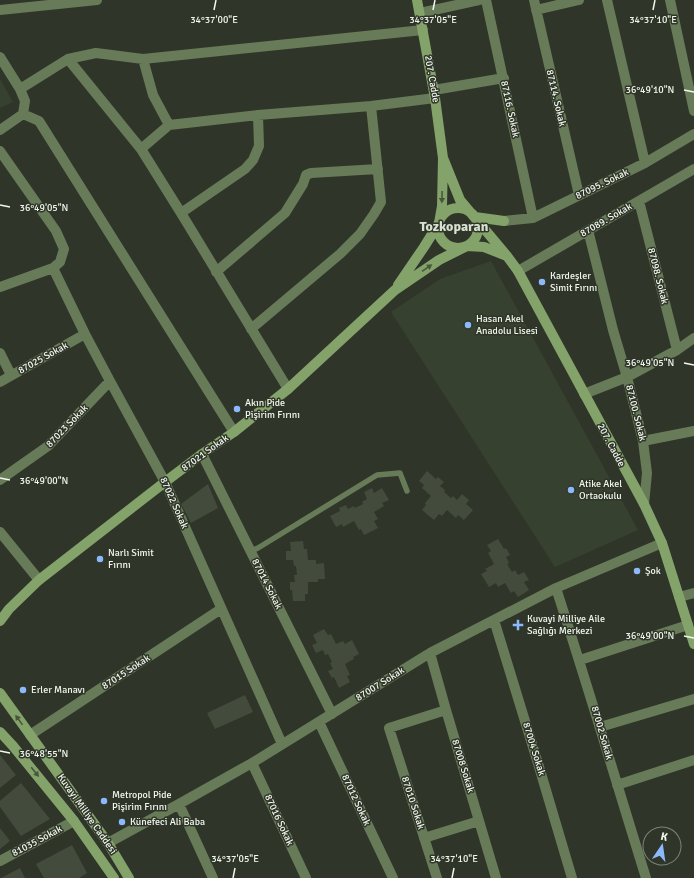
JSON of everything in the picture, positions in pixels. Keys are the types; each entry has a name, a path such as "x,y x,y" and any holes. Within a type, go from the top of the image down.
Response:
{"street":[{"path":"0,10 97,0"},
{"name":"207. Cadde","path":"417,0 435,94 442,158 460,200 518,271 644,504 662,543 694,644"},
{"path":"420,13 479,0"},
{"name":"87116. Sokak","path":"486,0 533,218"},
{"path":"535,5 579,0"},
{"path":"607,0 645,163"},
{"path":"670,0 694,111"},
{"name":"87114. Sokak","path":"535,5 579,195"},
{"path":"20,89 68,59 96,53 143,59 423,30"},
{"path":"0,57 20,89 25,101 23,114 0,130"},
{"path":"68,59 141,149 288,389"},
{"path":"143,59 153,95 169,125"},
{"path":"141,149 169,125 258,115 371,106 435,94 504,78"},
{"path":"251,328 340,254 360,234 381,202 371,106"},
{"path":"23,114 39,121 234,432"},
{"path":"181,213 245,169 253,160 259,146 258,115"},
{"name":"87095. Sokak","path":"475,217 504,221 533,218 645,163 694,134"},
{"path":"0,151 56,231 64,249 60,262 53,268 0,287"},
{"path":"442,158 442,206 438,229 443,241 454,248 467,246 484,247 506,256"},
{"path":"216,272 285,213 303,184 306,176 311,173 378,169"},
{"name":"87089. Sokak","path":"518,271 639,201 693,172"},
{"name":"87098. Sokak","path":"639,201 677,350"},
{"path":"458,208 465,209 475,217 478,230 472,242 439,260 395,290 446,212 458,208"},
{"name":"87100. Sokak","path":"588,230 643,441 647,473 644,504"},
{"name":"87022 Sokak","path":"53,268 85,334 166,482 282,744"},
{"name":"87021 Sokak","path":"0,621 4,611 40,580 288,389 395,290"},
{"name":"87025 Sokak","path":"0,382 85,334"},
{"path":"584,394 627,377 677,350 694,338"},
{"path":"0,353 11,375"},
{"name":"87023 Sokak","path":"0,480 48,446 110,381"},
{"path":"643,441 694,431"},
{"name":"87014 Sokak","path":"202,454 332,714"},
{"path":"0,532 40,580"},
{"name":"87007 Sokak","path":"108,843 252,763 430,653 556,588 662,543"},
{"name":"87002 Sokak","path":"556,588 580,660 646,878"},
{"path":"679,597 694,594"},
{"name":"87015 Sokak","path":"30,735 221,609"},
{"name":"87004 Sokak","path":"494,620 572,878"},
{"path":"580,660 688,624"},
{"name":"87008 Sokak","path":"430,653 496,878"},
{"name":"Kuvayi Milliye Caddesi","path":"0,694 108,843 129,878"},
{"path":"600,727 694,698"},
{"name":"87010 Sokak","path":"437,878 388,728 446,710"},
{"name":"87012 Sokak","path":"319,722 393,878"},
{"name":"Kuvayi Milliye Caddesi","path":"0,732 74,821 114,878"},
{"path":"617,785 694,760"},
{"name":"87016 Sokak","path":"252,763 306,878"},
{"path":"180,804 213,878"},
{"name":"81035 Sokak","path":"0,861 74,821"},
{"path":"424,838 479,821"}],"lane":[{"path":"251,551 377,475 400,473 407,491"}],"shaded area":[{"path":"0,79 13,102 0,108"},
{"path":"491,261 638,530 555,567 391,312 440,279"}],"building":[{"path":"427,471 436,479 438,477 444,482 440,486 451,498 453,496 457,500 462,494 469,500 466,504 473,510 464,520 458,515 456,518 447,510 442,516 439,514 434,520 422,510 426,505 425,503 431,496 422,488 424,485 419,481"},
{"path":"208,484 218,508 191,523 181,504"},
{"path":"372,488 374,493 382,488 389,500 382,503 384,506 374,512 378,519 374,521 378,528 364,535 354,521 343,527 342,524 336,527 330,516 340,511 339,508 346,505 348,509 354,506 355,508 363,504 362,502 367,499 364,492"},
{"path":"498,539 510,555 506,557 509,563 507,564 512,572 515,570 518,575 524,572 529,580 524,582 529,590 518,597 514,591 511,593 505,583 498,587 496,583 489,587 481,574 487,571 485,569 494,564 488,553 491,551 487,545"},
{"path":"303,541 304,549 307,549 308,560 316,560 316,564 324,563 325,579 318,579 318,582 308,582 308,594 305,594 305,601 293,601 292,590 290,590 290,582 295,582 294,575 297,575 296,566 294,566 293,560 286,560 286,551 291,551 290,542"},
{"path":"324,629 328,635 331,634 336,644 343,641 345,644 352,640 359,654 345,664 350,675 347,676 350,682 339,688 334,677 332,678 328,671 333,669 330,663 332,662 328,654 325,655 323,650 316,653 312,645 317,643 313,635"},
{"path":"245,695 253,712 215,729 207,713"},
{"path":"0,755 16,775 0,788"},
{"path":"21,783 50,819 21,836 0,807 0,801"},
{"path":"0,828 10,841 0,849"},
{"path":"72,845 87,873 79,878 44,878 36,864"},
{"path":"20,868 25,878 1,878"}],"place":[{"name":"Kardeşler Simit Fırını","path":"542,282"},
{"name":"Hasan Akel Anadolu Lisesi","path":"468,325"},
{"name":"Akın Pide Pişirim Fırını","path":"237,409"},
{"name":"Atike Akel Ortaokulu","path":"571,490"},
{"name":"Narlı Simit Fırını","path":"100,559"},
{"name":"Şok","path":"637,571"},
{"name":"Kuvayi Milliye Aile Sağlığı Merkezi","path":"518,625"},
{"name":"Erler Manavı","path":"23,690"},
{"name":"Metropol Pide Pişirim Fırını","path":"104,801"},
{"name":"Künefeci Ali Baba","path":"122,822"}],"district":[{"name":"Tozkoparan","path":"454,226"}]}
